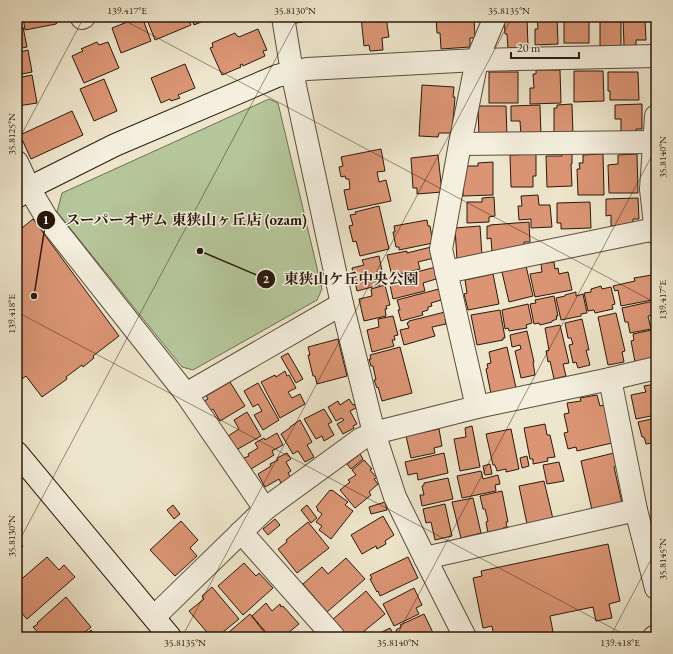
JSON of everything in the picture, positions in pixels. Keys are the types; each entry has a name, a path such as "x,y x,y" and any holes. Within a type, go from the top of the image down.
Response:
{"street":[{"path":"283,17 292,72 342,304 374,433 395,497 466,637"},
{"path":"477,407 441,249 477,60 495,17"},
{"path":"23,193 115,145 277,76 292,72 307,69 477,60 656,56"},
{"path":"446,272 656,231 654,188 656,116"},
{"path":"460,144 655,142"},
{"path":"17,162 23,193 46,217 186,394 265,509"},
{"path":"186,394 342,304"},
{"path":"154,617 265,509 361,439 374,433 477,407 656,368"},
{"path":"610,379 636,510 656,588"},
{"path":"17,453 170,637"},
{"path":"425,558 636,510"},
{"path":"242,532 334,637"}],"green space":[{"path":"269,99 278,103 322,289 317,300 193,370 182,367 57,212 62,193"}],"building":[{"path":"23,17 62,17 56,24 25,30"},
{"path":"142,17 151,41 121,53 112,28"},
{"path":"146,17 187,17 191,25 155,40"},
{"path":"191,17 213,17 194,25"},
{"path":"295,17 313,17 314,20 296,23"},
{"path":"361,17 386,17 389,37 382,38 383,50 370,51 369,45 364,46"},
{"path":"436,17 474,17 475,38 470,38 470,47 441,49 440,33 437,33"},
{"path":"504,17 527,17 528,47 508,48"},
{"path":"537,17 557,17 558,44 535,45 535,29 538,29"},
{"path":"564,17 589,17 589,43 564,43"},
{"path":"600,17 621,17 621,46 600,47"},
{"path":"623,17 647,17 647,20 645,21 646,40 636,40 636,46 624,46"},
{"path":"23,27 27,47 17,49 17,28"},
{"path":"258,29 267,50 263,51 265,56 243,66 242,64 240,65 241,67 222,75 210,48 213,47 212,43 235,33 239,37"},
{"path":"97,42 99,45 108,42 119,68 84,83 72,56 83,51 81,49"},
{"path":"28,50 32,72 17,75 17,53"},
{"path":"185,64 195,88 178,95 180,98 171,101 170,99 161,103 151,78"},
{"path":"536,70 560,70 561,103 530,104 530,88 534,88 533,74 536,74"},
{"path":"574,71 603,71 604,101 574,102"},
{"path":"489,72 518,72 518,103 489,103"},
{"path":"608,72 638,72 639,100 610,100 610,91 608,91"},
{"path":"32,75 37,103 18,106 17,78"},
{"path":"104,79 117,111 94,121 80,89"},
{"path":"422,85 454,87 453,97 455,97 452,133 439,133 438,137 419,136"},
{"path":"572,104 573,135 554,135 554,108 557,108 557,105"},
{"path":"642,104 642,129 636,129 636,135 621,135 621,119 615,119 615,105"},
{"path":"540,105 541,136 521,135 520,121 511,121 511,106"},
{"path":"478,106 506,106 507,136 479,137"},
{"path":"72,111 83,135 31,159 20,135"},
{"path":"381,149 385,171 377,172 379,182 386,180 391,201 348,210 344,190 350,189 349,179 346,179 345,176 341,177 339,167 343,166 341,157"},
{"path":"562,153 572,153 572,186 547,187 546,156 562,156"},
{"path":"536,154 536,176 533,176 533,187 511,187 510,155"},
{"path":"603,154 604,195 578,195 577,169 580,169 579,163 583,163 583,155"},
{"path":"637,154 638,193 609,193 608,165 618,164 618,155"},
{"path":"438,155 442,192 417,194 417,188 413,188 411,158"},
{"path":"493,162 493,195 463,196 463,173 466,173 466,166 478,166 478,163"},
{"path":"538,195 539,205 550,205 552,227 531,228 531,219 519,220 518,206 522,206 521,196"},
{"path":"494,197 495,216 489,217 489,222 467,223 467,202 482,202 482,198"},
{"path":"638,198 639,219 633,219 633,224 611,226 611,215 606,216 606,199"},
{"path":"590,202 591,228 561,229 561,223 557,223 557,203"},
{"path":"379,206 389,249 360,256 356,241 353,242 349,226 353,225 350,215 356,214 355,212"},
{"path":"33,219 119,336 93,356 94,358 83,367 82,365 66,377 67,379 42,397 26,376 19,381 17,377 17,232"},
{"path":"427,220 428,226 430,226 433,243 399,250 399,247 396,247 393,232 395,232 394,226"},
{"path":"529,222 530,242 524,242 525,248 492,252 491,238 487,239 487,226"},
{"path":"480,226 482,256 457,260 455,228"},
{"path":"431,247 434,258 418,262 420,269 392,276 387,255 407,251 407,253"},
{"path":"379,256 383,276 379,278 380,285 357,291 352,268 364,265 362,260"},
{"path":"554,262 555,269 558,268 559,274 568,272 572,290 535,297 530,274 542,272 541,264"},
{"path":"526,266 533,296 509,302 502,272"},
{"path":"436,267 436,279 423,283 425,291 393,299 390,285 398,283 397,277"},
{"path":"493,274 499,304 468,310 464,294 467,293 465,280"},
{"path":"652,275 654,296 651,297 652,300 621,306 618,290 615,291 613,286 635,281 634,278"},
{"path":"385,285 390,305 386,306 386,316 364,321 359,299 372,296 371,289"},
{"path":"601,286 602,289 611,287 615,304 612,305 613,309 595,313 594,310 588,311 584,293 591,292 591,289"},
{"path":"439,289 441,300 431,303 432,306 428,307 428,310 422,312 423,315 401,321 397,300"},
{"path":"576,292 576,296 583,294 587,313 581,314 581,316 561,320 556,298"},
{"path":"554,296 558,316 556,316 557,319 540,325 539,323 534,324 530,304 536,303 535,300"},
{"path":"654,301 656,315 648,316 651,329 630,333 628,322 625,322 622,308"},
{"path":"528,304 532,323 526,325 527,328 509,331 508,328 505,329 502,310"},
{"path":"500,310 505,338 503,338 503,340 477,345 471,315"},
{"path":"445,312 447,319 445,319 446,324 432,327 435,336 404,345 400,330 409,328 407,323 409,321"},
{"path":"616,313 625,351 622,352 624,362 608,365 598,317"},
{"path":"393,316 398,335 394,336 395,340 392,340 394,346 372,352 367,330 379,327 378,319"},
{"path":"582,319 589,350 586,350 590,365 578,368 576,362 573,363 569,345 573,344 571,338 568,338 565,323"},
{"path":"560,325 569,363 563,364 566,376 554,379 546,351 549,350 545,328"},
{"path":"656,329 656,357 635,362 631,341 634,340 633,334"},
{"path":"527,331 534,362 535,375 521,378 515,351 521,349 520,345 512,347 510,335"},
{"path":"338,339 347,376 317,384 315,376 313,376 308,355 310,355 308,347"},
{"path":"400,347 412,393 382,401 378,387 377,388 374,380 376,380 373,366 371,366 369,359 371,359 370,355"},
{"path":"507,347 516,388 491,394 486,369 488,368 487,364 491,363 489,352"},
{"path":"288,353 303,379 296,383 281,357"},
{"path":"285,371 296,388 288,392 292,398 300,394 305,404 280,418 261,382 275,375 276,377"},
{"path":"230,382 245,406 220,421 213,409 208,413 202,402 208,399 206,396"},
{"path":"258,383 279,420 263,430 254,415 262,411 258,404 253,407 244,391"},
{"path":"656,384 656,415 636,419 631,395 646,392 644,386"},
{"path":"597,395 600,406 604,405 612,443 577,451 576,447 568,449 564,433 568,432 564,414 569,413 567,403 581,401 580,398"},
{"path":"349,399 356,408 350,411 357,424 353,426 354,428 343,434 337,424 344,420 342,418 336,421 328,407 338,401 340,405"},
{"path":"324,409 332,422 328,424 334,435 324,441 322,436 316,439 304,419"},
{"path":"247,412 261,436 236,450 228,436 239,429 234,420"},
{"path":"656,418 656,446 653,447 652,443 646,444 644,437 642,437 638,422"},
{"path":"300,420 312,442 307,445 314,457 305,462 298,451 293,454 281,434"},
{"path":"545,424 547,435 550,435 555,457 547,458 548,461 533,464 533,459 530,459 524,428"},
{"path":"472,426 480,467 460,471 454,439 466,437 465,428"},
{"path":"439,429 442,446 434,448 435,453 411,458 406,436"},
{"path":"511,429 519,469 506,472 506,469 497,471 495,465 493,465 486,434"},
{"path":"277,433 283,445 272,451 274,455 251,469 247,463 245,464 242,459 249,456 248,454 258,448 255,443 264,438 265,440"},
{"path":"287,453 291,459 286,462 291,471 288,473 291,478 281,483 279,479 265,487 258,474 271,466 270,464 278,460 277,458"},
{"path":"444,453 448,473 418,480 417,473 408,475 405,462"},
{"path":"614,453 617,466 614,467 622,503 592,510 581,461"},
{"path":"360,454 363,459 351,469 347,464"},
{"path":"527,456 529,466 522,468 520,458"},
{"path":"364,460 372,469 370,470 377,478 374,479 378,484 369,492 371,495 355,508 340,490 350,482 348,480 356,475 352,470"},
{"path":"559,462 564,481 547,484 543,465"},
{"path":"490,464 492,474 485,475 483,466"},
{"path":"481,471 483,479 498,475 500,484 495,485 496,491 462,498 457,476"},
{"path":"448,478 453,499 422,506 420,495 424,495 422,486 424,483"},
{"path":"544,481 553,519 527,524 519,486"},
{"path":"330,490 348,502 345,505 353,511 331,539 319,530 322,526 316,522 322,514 316,507"},
{"path":"502,491 508,522 506,522 507,527 503,528 504,530 488,534 486,522 488,521 480,496"},
{"path":"473,498 481,533 461,538 452,502"},
{"path":"385,502 387,510 371,514 369,507"},
{"path":"445,504 452,536 435,540 431,522 426,523 423,509"},
{"path":"173,505 180,514 174,519 167,510"},
{"path":"307,505 317,518 311,523 301,510"},
{"path":"383,516 394,535 385,541 386,544 377,549 376,546 362,554 351,535"},
{"path":"275,519 280,525 268,535 263,529"},
{"path":"181,521 198,540 190,548 197,556 175,576 150,550"},
{"path":"308,522 329,548 297,573 278,549 287,542 286,540"},
{"path":"17,539 23,546 17,552"},
{"path":"608,544 620,601 609,604 612,618 596,621 593,607 550,616 554,637 494,637 492,626 483,628 473,578 482,576 481,571"},
{"path":"47,557 59,570 64,565 75,577 27,619 17,608 17,583"},
{"path":"408,557 418,578 380,596 370,579 372,578 370,575"},
{"path":"346,558 365,579 327,612 303,584 322,567 328,574"},
{"path":"244,563 256,576 259,573 273,588 243,615 218,586"},
{"path":"212,587 239,619 217,637 211,637 189,611 204,599 202,596"},
{"path":"414,588 422,605 416,608 419,614 394,626 383,604"},
{"path":"366,591 385,614 357,637 347,637 332,620"},
{"path":"66,597 91,627 79,637 42,637 33,627"},
{"path":"266,603 272,611 280,604 281,607 283,606 299,624 283,637 280,635 277,637 270,637 252,616"},
{"path":"250,614 265,633 261,637 225,637 229,632"},
{"path":"424,614 435,637 399,637 396,630 401,627 400,625"},
{"path":"390,628 395,637 375,637 380,633"},
{"path":"91,630 96,637 83,637"}],"place":[{"name":"東狭山ケ丘中央公園","path":"200,251"},
{"name":"スーパーオザム 東狭山ヶ丘店 (ozam)","path":"34,296"}]}
